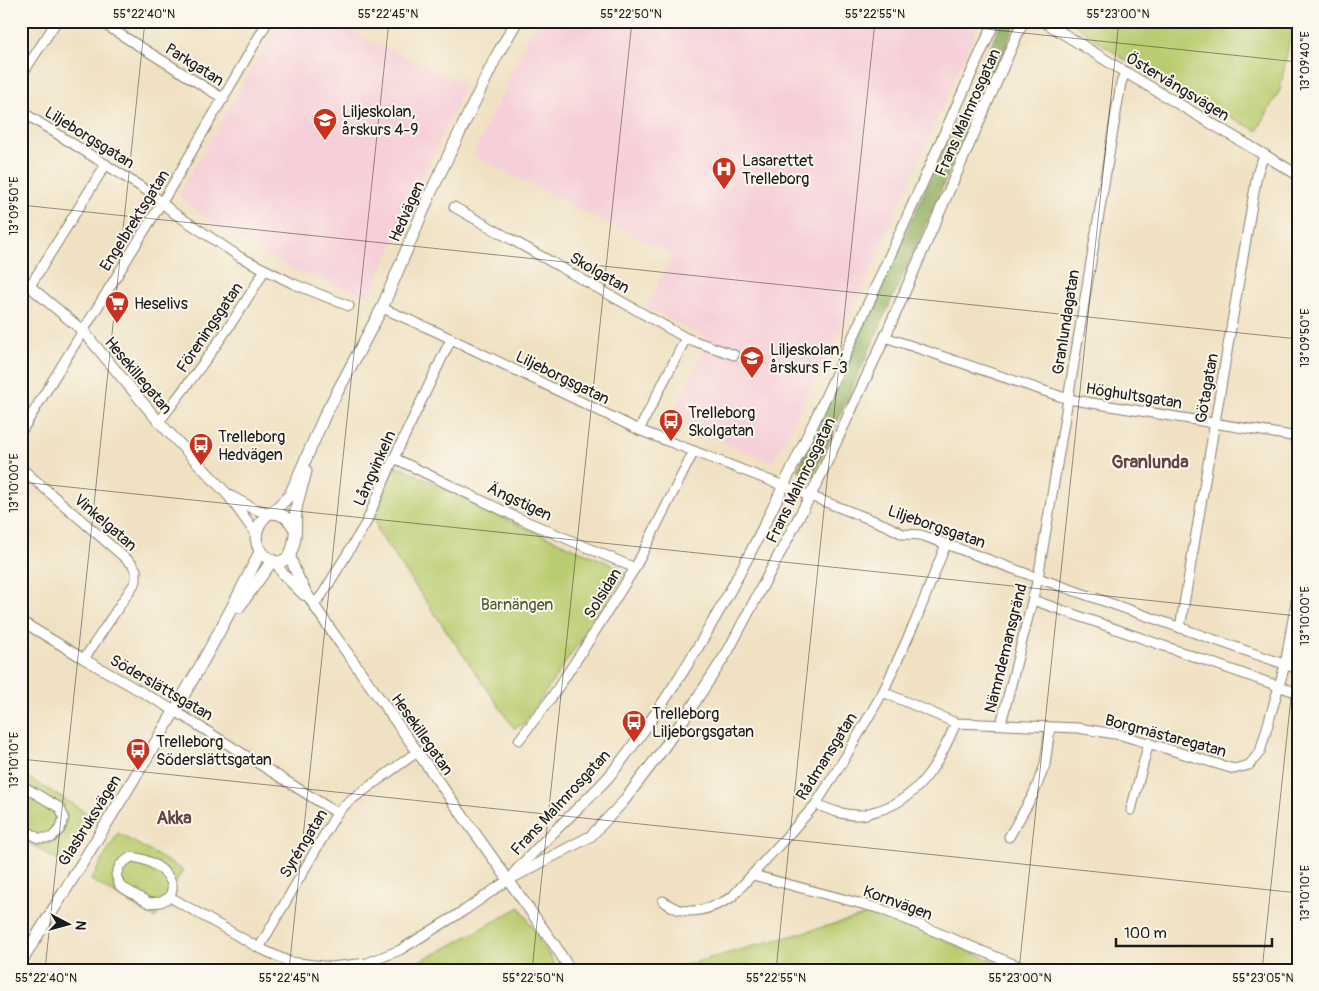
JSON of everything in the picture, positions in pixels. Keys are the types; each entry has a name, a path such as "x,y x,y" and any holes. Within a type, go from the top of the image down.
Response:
{"main road":[{"name":"Hedvägen","path":"257,535 261,523 290,495 325,415 382,308 431,192 497,55 517,21"},
{"name":"Hedvägen","path":"290,554 296,507 325,415"},
{"path":"271,513 285,516 294,528"},
{"path":"257,535 257,546 260,552 274,562 286,559 290,554"},
{"name":"Glasbruksvägen","path":"21,962 175,711 214,644 260,552"},
{"name":"Glasbruksvägen","path":"214,644 255,584 274,562"}],"street":[{"path":"21,76 58,21"},
{"name":"Parkgatan","path":"99,21 224,99"},
{"name":"Engelbrektsgatan","path":"21,432 162,203 268,21"},
{"name":"Frans Malmrosgatan","path":"508,880 604,782 654,716 698,648 738,578 850,345 995,21"},
{"name":"Frans Malmrosgatan","path":"170,897 259,948 290,962 331,968 367,963 400,950 465,910 508,880 591,836 623,802 688,714 722,659 811,496 885,337 1023,21"},
{"name":"Östervångsvägen","path":"1043,21 1298,175"},
{"name":"Granlundagatan","path":"1038,578 1121,83 1125,72"},
{"name":"Liljeborgsgatan","path":"21,111 150,192 162,203 240,258 264,271 349,306"},
{"name":"Götagatan","path":"1180,628 1257,175 1266,155"},
{"path":"30,286 106,164"},
{"name":"Skolgatan","path":"454,207 686,338 734,355"},
{"name":"Föreningsgatan","path":"160,422 239,314 264,271"},
{"name":"Hesekillegatan","path":"21,279 83,331 160,422 229,496 257,535"},
{"name":"Liljeborgsgatan","path":"382,308 451,339 639,430 784,485 903,534 921,535 1298,669"},
{"name":"Höghultsgatan","path":"885,337 1068,399 1298,437"},
{"path":"639,430 686,338"},
{"name":"Långvinkeln","path":"314,604 322,595 366,523 394,458 451,339"},
{"name":"Solsidan","path":"519,740 549,700 636,568 694,451"},
{"name":"Ängstigen","path":"394,458 516,517 636,568"},
{"name":"Vinkelgatan","path":"21,468 132,564 136,570 136,581 84,660"},
{"name":"Hesekillegatan","path":"229,496 254,509 271,513"},
{"name":"Rådmansgatan","path":"663,901 678,909 696,911 717,906 732,898 816,804 883,692 916,620 946,544"},
{"name":"Hesekillegatan","path":"290,554 293,569 314,604 556,946 570,970"},
{"name":"Hesekillegatan","path":"274,562 283,574 314,604"},
{"name":"Nämndemansgränd","path":"1001,724 1038,578"},
{"name":"Borgmästaregatan","path":"883,692 956,722 1078,728 1122,735 1234,769 1249,765 1260,752 1285,665 1298,590"},
{"path":"1033,600 1150,640 1279,688 1298,693"},
{"name":"Söderslättsgatan","path":"21,621 84,660 175,711 337,813"},
{"path":"816,804 834,812 861,815 890,807 912,792 931,772 944,751 956,722"},
{"path":"1009,837 1033,795 1045,765 1050,728"},
{"path":"1131,810 1149,742"},
{"name":"Syréngatan","path":"259,948 337,813 348,802 417,752"},
{"path":"21,785 60,808 64,818 60,829 51,838 38,838 21,827"},
{"path":"131,857 141,857 167,874 173,887 170,897 161,902 148,903 120,886 116,876 120,865 131,857"},
{"name":"Kornvägen","path":"753,875 881,909 1028,970"}],"shaded area":[{"name":"Liljeskolan, årskurs 4-9","path":"280,21 329,21 465,85 370,296 301,274 226,232 178,196"},
{"name":"Lasarettet Trelleborg","path":"538,21 980,21 860,294 773,462 670,420 709,339 646,307 674,256 473,155 529,36"}],"green space":[{"path":"1002,21 1011,21 1015,25 813,476 798,470"},
{"path":"1069,21 1293,21 1280,90 1257,131 1128,62"},
{"name":"Barnängen","path":"401,467 508,520 620,568 625,574 524,724 514,728 378,532 374,512 394,469"},
{"path":"21,773 95,818 66,866 21,838"},
{"path":"118,833 183,870 155,918 91,880"},
{"path":"520,907 558,970 399,970 437,953"},
{"path":"878,912 1014,970 667,970"}],"place":[{"name":"Liljeskolan, årskurs 4-9","path":"325,141"},
{"name":"Lasarettet Trelleborg","path":"724,190"},
{"name":"Heselivs","path":"117,324"},
{"name":"Liljeskolan, årskurs F-3","path":"752,379"},
{"name":"Trelleborg Skolgatan","path":"671,442"},
{"name":"Trelleborg Hedvägen","path":"201,466"},
{"name":"Trelleborg Liljeborgsgatan","path":"634,743"},
{"name":"Trelleborg Söderslättsgatan","path":"138,771"}],"district":[{"name":"Granlunda","path":"1150,462"},
{"name":"Akka","path":"174,818"}]}
